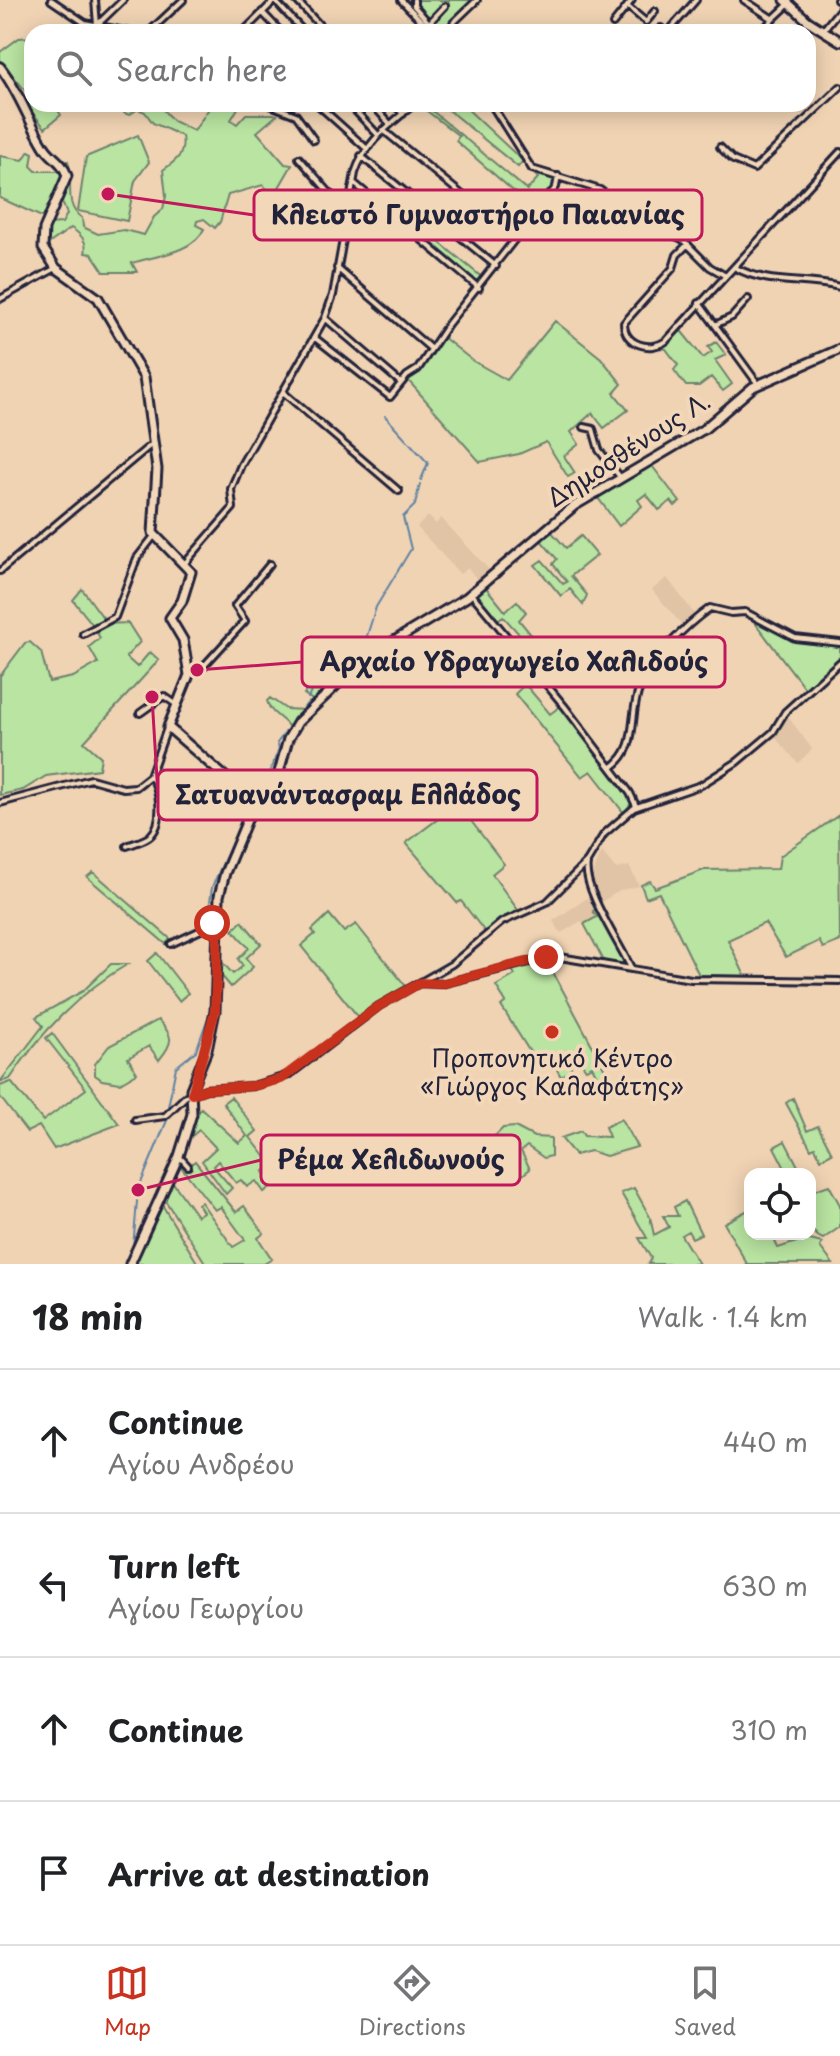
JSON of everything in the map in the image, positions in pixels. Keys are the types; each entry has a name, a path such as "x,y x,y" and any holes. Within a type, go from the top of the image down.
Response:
{"street":[{"path":"51,0 91,24"},
{"path":"95,0 97,24"},
{"path":"98,24 123,0"},
{"path":"158,24 183,0"},
{"path":"251,24 274,0 296,24"},
{"path":"296,0 318,24"},
{"path":"401,0 424,24"},
{"path":"414,0 414,6 429,23 445,6"},
{"path":"453,24 477,0"},
{"path":"613,24 632,0"},
{"path":"672,24 696,0"},
{"path":"744,0 773,19"},
{"path":"768,24 787,2 814,24"},
{"path":"627,6 646,22 655,11"},
{"path":"823,31 840,9"},
{"path":"262,12 273,24"},
{"path":"816,25 840,41"},
{"path":"0,67 24,106"},
{"path":"816,110 840,87"},
{"path":"28,112 44,146 65,169 65,183 42,241 46,256 56,268 89,288 118,328 147,385 154,443 157,485 154,536 137,558 115,617 83,634"},
{"path":"288,112 296,115 314,140"},
{"path":"326,112 366,149"},
{"path":"356,112 378,135"},
{"path":"379,112 390,124"},
{"path":"497,112 518,141 529,166 600,190 641,220 688,244 710,267 725,275"},
{"path":"720,147 733,160 754,169 814,112"},
{"path":"185,563 231,511 234,479 325,318 361,156 383,130 403,114"},
{"path":"383,130 514,237"},
{"path":"688,244 677,255 669,273 626,319 625,334 637,344 662,345 840,152"},
{"path":"361,156 496,266"},
{"path":"299,158 349,215"},
{"path":"315,338 387,398 418,369 496,266 514,237 556,187 558,176"},
{"path":"354,183 479,288"},
{"path":"734,267 768,281 807,281 840,287"},
{"path":"0,299 56,268"},
{"path":"337,268 431,349"},
{"path":"717,324 732,317 748,299"},
{"path":"699,303 758,384"},
{"path":"325,318 401,383"},
{"name":"Δημοσθένους Λ.","path":"130,1264 179,1156 194,1104 192,1094 215,1011 219,896 225,873 255,803 278,776 292,730 314,703 379,650 471,593 574,506 704,429 758,384 840,349"},
{"path":"284,393 399,491"},
{"path":"584,427 593,429 599,450 621,478"},
{"path":"0,571 154,443"},
{"path":"0,803 91,779 130,789 150,776 188,684 189,669 183,640 170,618 182,601 191,578 185,563 154,536"},
{"path":"189,669 202,668 245,621 245,616 235,606 270,564"},
{"path":"471,593 612,767 636,807"},
{"path":"612,767 627,752 641,683 662,653 710,608 731,613 745,612 795,638 840,643"},
{"path":"135,1120 165,1116 192,1094 206,1089 253,1086 281,1079 379,1006 453,964 502,922 547,902 587,862 604,834 636,807 701,785 737,762 767,737 785,712 840,662"},
{"path":"140,713 164,696 177,705"},
{"path":"168,727 255,803"},
{"path":"127,846 149,837 157,826 157,787 150,776"},
{"path":"587,862 588,882 631,968"},
{"path":"171,944 218,922"},
{"path":"420,983 441,984 554,956 691,979 840,981"},
{"path":"179,1156 188,1166"}],"shaded area":[{"path":"428,516 436,524 441,518 492,573 480,583 468,568 460,574 417,527"},
{"path":"667,578 696,616 684,627 652,590"},
{"path":"786,714 812,749 798,763 773,735"},
{"path":"602,852 616,869 629,866 639,886 621,890 601,902 590,878"},
{"path":"592,895 598,908 597,917 584,924 581,921 561,933 553,921"}],"green space":[{"path":"408,0 476,0 450,24 425,24 406,4"},
{"path":"24,38 24,89 0,60 0,52"},
{"path":"32,112 59,112 61,115 45,128"},
{"path":"145,112 165,112 173,121 194,131 207,112 236,112 231,120 237,124 246,114 277,115 257,132 285,164 292,165 274,196 263,185 228,195 220,222 215,228 204,219 197,221 196,225 204,229 192,243 173,252 132,263 137,272 104,272 92,254 85,253 83,239 71,228 44,247 48,224 62,223 67,214 61,200 68,176 64,162 68,161 71,200 76,213 82,218 83,227 98,234 124,230 144,235 154,217 163,209 166,196 163,170 176,160 182,148 182,136 153,123"},
{"path":"428,112 434,112 527,190 538,178 526,165 556,177 557,183 536,211 456,141 459,136"},
{"path":"451,112 471,112 523,161 518,167"},
{"path":"138,135 149,162 135,181 127,221 78,211 86,157"},
{"path":"29,151 33,153 31,166 36,171 63,171 65,177 46,219 0,198 0,156 23,160"},
{"path":"383,196 484,279 479,286 378,202"},
{"path":"555,321 601,358 622,384 614,393 628,410 604,428 592,413 571,432 579,444 564,456 575,473 568,477 546,442 519,454 480,462 406,378 443,337 473,361 507,380"},
{"path":"678,327 703,358 712,352 708,347 716,342 726,355 715,360 732,384 723,391 711,377 699,386 686,386 674,370 678,365 666,349 659,348"},
{"path":"649,462 680,502 675,506 671,501 659,510 646,494 638,500 642,506 619,526 595,494"},
{"path":"549,529 566,548 581,536 597,555 571,576 587,595 583,605 570,589 561,596 535,565 542,560 563,584 567,582 553,564 557,559 539,538"},
{"path":"484,585 505,611 517,601 526,612 519,620 542,648 536,653 503,616 495,622 473,595"},
{"path":"82,589 104,619 93,625 73,600"},
{"path":"749,615 796,639 840,645 840,660 807,691"},
{"path":"128,623 140,642 126,657 137,667 150,652 159,660 84,742 101,757 99,769 46,776 23,790 0,795 0,676 25,643 30,642 41,652 49,682 73,677 98,663 89,647 100,638 96,631 105,624"},
{"path":"362,642 322,676 331,685 314,701 304,694 332,656"},
{"path":"525,684 550,714 562,705 629,794 632,802 624,813 591,771 582,777 515,694"},
{"path":"270,698 286,709 304,710 290,729 271,710 267,701"},
{"path":"458,804 504,864 492,874 520,913 485,932 461,901 457,903 406,843"},
{"path":"839,815 840,941 823,948 819,941 786,957 765,923 728,940 745,976 699,975 659,893 646,898 641,885 650,881 655,888 704,870 778,869 780,856"},
{"path":"93,872 174,942 167,945 87,877"},
{"path":"598,908 629,967 604,961 584,924 597,917 593,911"},
{"path":"329,914 344,932 356,924 408,989 359,1018 301,946 315,934 312,930"},
{"path":"242,921 261,944 246,958 253,967 231,987 220,974 220,960 233,974 243,966 238,959 249,948 233,930"},
{"path":"157,953 188,993 179,1001 148,961"},
{"name":"Προπονητικό Κέντρο «Γιώργος Καλαφάτης»","path":"546,959 608,1075 600,1081 592,1066 586,1069 579,1060 570,1065 572,1069 561,1077 552,1060 540,1068 501,1006 506,1002 496,986 515,975 511,968"},
{"path":"111,964 128,964 78,1000 34,1046 10,1079 0,1082 43,1026 36,1017 83,991"},
{"path":"158,1020 170,1039 159,1060 149,1046 128,1058 137,1073 120,1083 102,1080 95,1075 95,1064 109,1046"},
{"path":"52,1033 119,1124 54,1149 39,1126 27,1132 0,1097 0,1086 11,1082 43,1121 86,1089 46,1038"},
{"path":"231,1097 257,1131 250,1137 272,1165 263,1172 273,1185 264,1192 256,1181 247,1187 241,1180 236,1183 218,1161 213,1166 232,1188 226,1194 202,1161 216,1148 199,1130 192,1136 188,1132 194,1115 201,1108 239,1143 247,1136 223,1103"},
{"path":"793,1098 807,1131 818,1126 832,1153 821,1159 815,1147 811,1149 786,1103"},
{"path":"621,1119 637,1147 606,1156 590,1151 575,1155 561,1138 581,1131 584,1136 609,1137 605,1127"},
{"path":"515,1127 534,1137 551,1138 551,1156 544,1158 527,1146 521,1151 530,1169 519,1178 514,1168 506,1171 498,1160 503,1156 494,1137 503,1128"},
{"path":"785,1141 799,1168 785,1168 774,1147"},
{"path":"180,1159 188,1167 195,1161 236,1212 244,1206 264,1233 258,1238 272,1259 264,1264 206,1264 163,1197 169,1177 197,1216 203,1212 198,1204 201,1202 233,1247 245,1240 221,1207 215,1210 178,1163"},
{"path":"829,1185 840,1205 840,1227 823,1239 816,1234 816,1190"},
{"path":"634,1188 650,1217 654,1235 669,1227 663,1216 678,1216 674,1207 685,1201 701,1234 692,1238 688,1231 681,1235 699,1264 648,1264 651,1258 639,1238 647,1238 621,1193"},
{"path":"161,1203 198,1264 132,1264"},
{"path":"744,1212 744,1240 775,1240 778,1248 803,1240 822,1243 820,1247 833,1264 747,1264 724,1223"}],"waterway":[{"path":"385,416 428,463 421,480"},
{"path":"308,698 317,679 334,659 356,649 366,639 376,607 411,549 403,517 415,505 420,484"},
{"path":"252,796 267,780 279,748 277,743 308,702"},
{"path":"214,920 210,902 212,887 250,803"},
{"path":"167,1112 176,1067 196,1051 211,1009"},
{"path":"133,1248 138,1190 168,1118"}],"place":[{"name":"Κλειστό Γυμναστήριο Παιανίας","path":"108,194"},
{"name":"Αρχαίο Υδραγωγείο Χαλιδούς","path":"197,670"},
{"name":"Σατυανάντασραμ Ελλάδος","path":"152,697"},
{"name":"Προπονητικό Κέντρο «Γιώργος Καλαφάτης»","path":"552,1032"},
{"name":"Ρέμα Χελιδωνούς","path":"138,1190"}],"route":[{"path":"212,923 218,922 219,985 214,1022 207,1050 191,1089 192,1094 206,1089 253,1086 281,1079 379,1006 420,983 427,986 441,984 546,957"}]}
